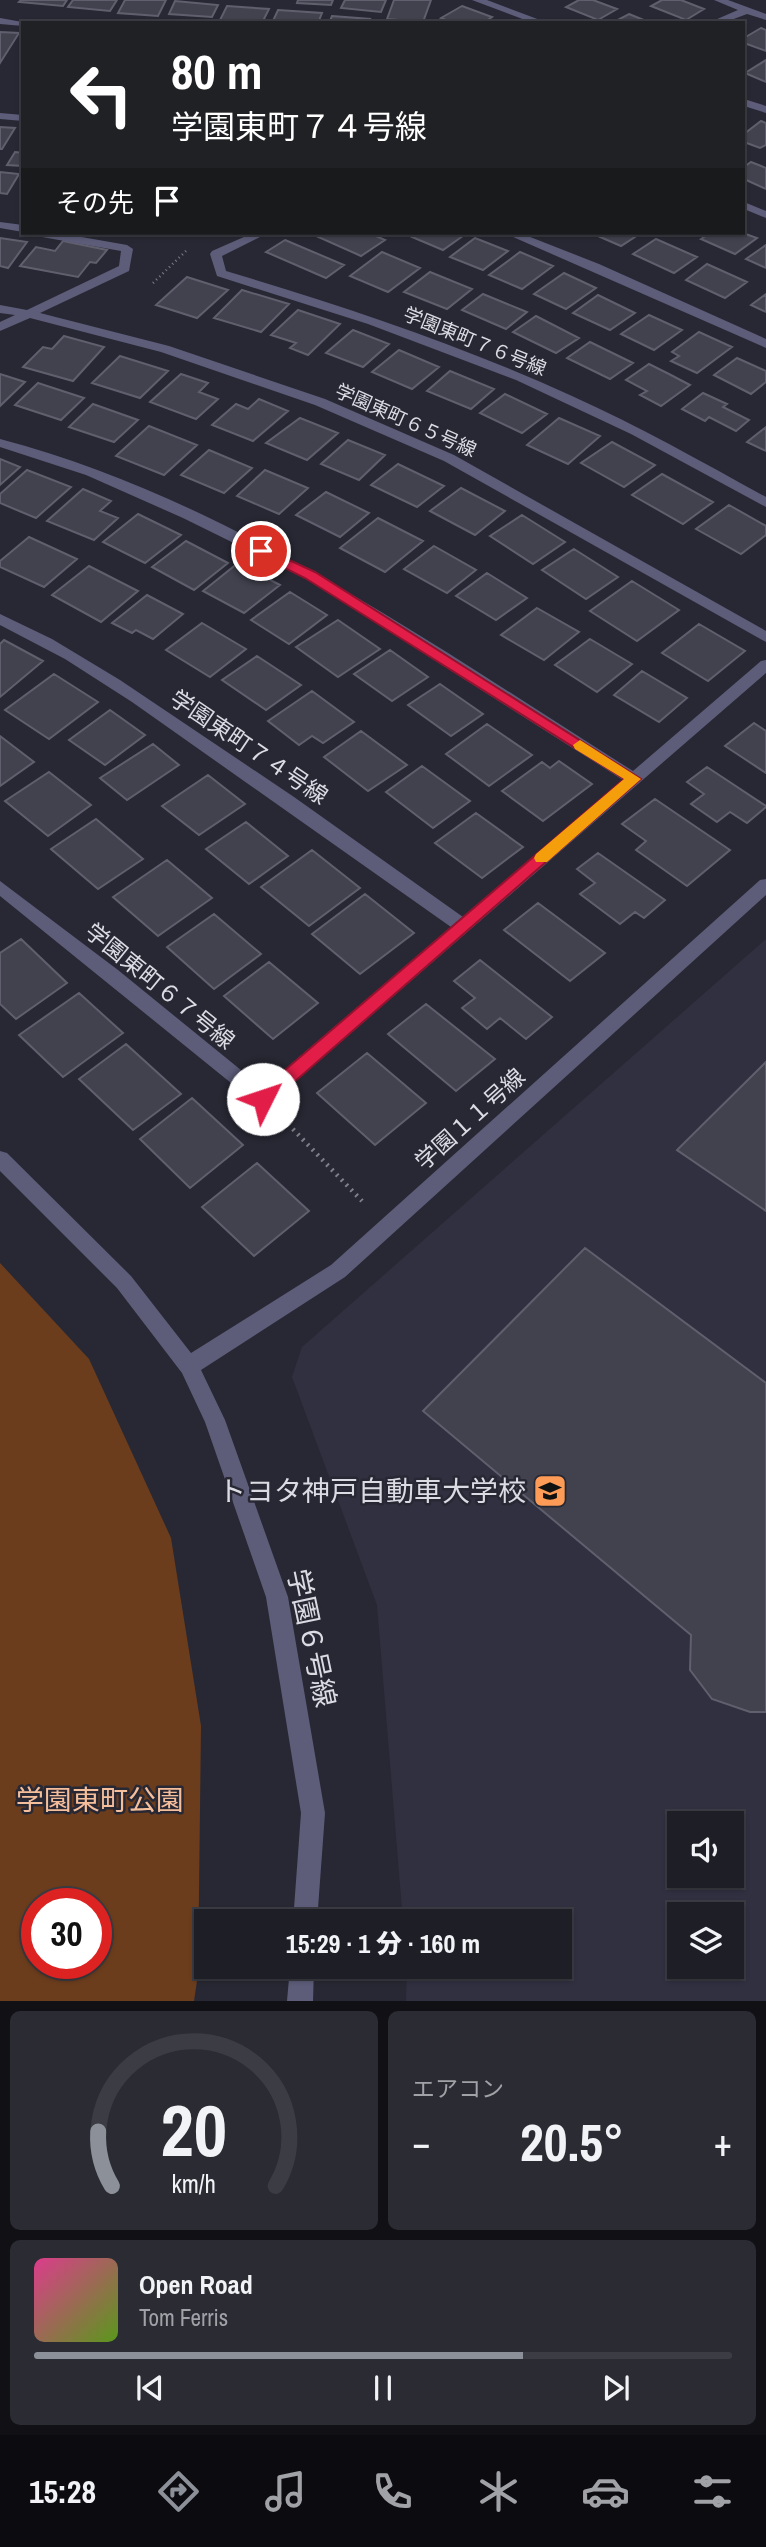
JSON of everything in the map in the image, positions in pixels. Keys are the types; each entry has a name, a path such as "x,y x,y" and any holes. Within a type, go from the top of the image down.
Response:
{"street":[{"path":"477,0 536,21"},
{"path":"719,0 766,17"},
{"path":"718,21 747,10"},
{"path":"0,21 21,23"},
{"path":"745,102 766,110"},
{"path":"0,116 21,118"},
{"path":"745,205 766,215"},
{"path":"0,225 21,229"},
{"path":"0,327 125,268 127,249 53,235"},
{"name":"学園東町７６号線","path":"258,235 216,254 221,273 372,321 501,371 617,422 766,503"},
{"path":"515,235 595,267 766,344"},
{"name":"学園東町６５号線","path":"0,309 30,314 165,349 320,402 449,458 766,637"},
{"path":"0,443 91,472 188,515 310,575 634,779"},
{"name":"学園東町７４号線","path":"0,619 32,633 115,683 281,796 463,926"},
{"path":"263,1099 766,665"},
{"name":"学園１１号線","path":"189,1366 338,1271 766,885"},
{"name":"学園東町６７号線","path":"0,887 263,1099"},
{"name":"学園６号線","path":"0,1159 124,1282 189,1366 215,1420 276,1597 313,1813 306,1909"},
{"path":"300,2001 301,1979"}],"path":[{"path":"263,1099 387,1226"}],"shaded area":[{"name":"トヨタ神戸自動車大学校","path":"766,939 766,2001 406,2001 407,1979 572,1979 572,1909 402,1909 377,1605 292,1377 302,1347"}],"green space":[{"name":"学園東町公園","path":"0,1263 89,1359 171,1538 201,1726 199,1909 194,1909 194,1979 197,1979 194,2001 0,2001"}],"building":[{"path":"67,0 63,6 19,2"},
{"path":"73,0 117,0 110,11 68,7"},
{"path":"125,0 166,0 158,16 118,13"},
{"path":"298,0 333,0 331,5 297,3"},
{"path":"345,0 386,0 381,12 341,8"},
{"path":"394,0 431,0 423,21 387,19"},
{"path":"579,0 593,0 617,9 598,20 566,7"},
{"path":"662,0 681,0 704,9 686,20 651,6"},
{"path":"175,1 218,5 212,17 169,14"},
{"path":"227,6 269,9 263,21 220,20"},
{"path":"462,6 492,17 486,21 448,21 441,18"},
{"path":"278,10 322,13 319,21 273,21"},
{"path":"629,14 646,21 616,21"},
{"path":"332,16 370,19 369,21 330,21"},
{"path":"761,28 766,30 766,51 745,43 745,37"},
{"path":"0,32 19,33 0,63"},
{"path":"766,60 766,82 745,73"},
{"path":"761,121 766,123 766,145 760,148 745,142 745,133"},
{"path":"0,127 15,128 2,149 0,149"},
{"path":"15,152 21,153 21,166 7,165"},
{"path":"751,162 766,168 766,189 745,179 745,166"},
{"path":"0,172 19,174 7,194 0,193"},
{"path":"745,234 757,238 735,254 701,239 707,235"},
{"path":"374,235 385,240 361,256 316,236"},
{"path":"415,235 464,235 443,250 412,237"},
{"path":"596,235 638,235 621,246"},
{"path":"0,238 27,242 8,268 0,266"},
{"path":"475,238 508,251 483,270 450,257"},
{"path":"656,239 697,257 674,273 633,254"},
{"path":"285,240 344,265 326,278 266,252"},
{"path":"63,241 107,250 96,263 90,262 78,277 20,266 36,247 55,251"},
{"path":"766,245 766,268 746,259"},
{"path":"382,252 420,268 388,292 350,276"},
{"path":"520,252 553,266 522,289 489,275"},
{"path":"707,264 747,282 725,298 686,280"},
{"path":"430,272 472,289 447,309 404,292"},
{"path":"564,273 596,288 566,309 534,294"},
{"path":"187,277 228,290 197,318 156,305"},
{"path":"242,290 289,304 261,332 214,318"},
{"path":"483,294 527,312 506,329 462,310"},
{"path":"766,294 766,312 751,305"},
{"path":"598,295 635,313 610,330 573,313"},
{"path":"298,310 340,324 308,355 290,348 296,343 271,335"},
{"path":"649,315 682,330 654,350 621,334"},
{"path":"536,316 579,338 556,353 513,332"},
{"path":"353,330 389,344 363,367 326,353"},
{"path":"699,332 732,347 697,373 671,361 679,356 672,352"},
{"path":"64,336 104,347 73,381 23,367 43,347 52,349"},
{"path":"590,342 633,363 610,379 567,358"},
{"path":"399,350 439,367 412,389 372,372"},
{"path":"120,356 168,371 140,398 92,383"},
{"path":"737,358 766,371 766,382 751,394 714,375"},
{"path":"649,364 690,385 661,406 640,395 647,391 626,380"},
{"path":"450,371 494,389 471,409 427,391"},
{"path":"0,374 25,382 0,406"},
{"path":"181,374 208,383 199,392 218,399 196,419 150,402"},
{"path":"38,383 84,398 61,420 15,405"},
{"path":"703,393 727,404 723,407 749,420 736,431 709,417 705,421 682,409"},
{"path":"505,394 547,414 522,433 480,413"},
{"path":"259,399 288,411 253,441 212,425 236,404 248,409"},
{"path":"93,404 138,420 114,442 69,427"},
{"path":"300,418 338,433 307,460 266,443"},
{"path":"559,418 600,436 568,464 527,445"},
{"path":"149,426 197,445 164,475 116,456"},
{"path":"766,427 766,451 747,442"},
{"path":"348,440 385,455 359,480 321,464"},
{"path":"612,442 655,465 624,487 581,463"},
{"path":"209,450 252,468 224,493 181,475"},
{"path":"0,459 20,467 0,485"},
{"path":"398,464 444,486 417,507 371,485"},
{"path":"27,470 71,487 36,518 0,503 0,494"},
{"path":"265,470 308,488 279,514 237,496"},
{"path":"662,474 713,502 683,524 632,495"},
{"path":"461,488 505,511 475,535 430,511"},
{"path":"83,489 111,501 100,511 118,518 94,540 47,521"},
{"path":"326,492 369,513 340,537 296,515"},
{"path":"729,505 766,526 766,535 741,554 696,529"},
{"path":"138,514 181,535 145,563 103,542"},
{"path":"522,515 565,542 533,564 490,536"},
{"path":"378,518 423,541 385,572 340,548"},
{"path":"29,537 77,559 44,587 0,567 0,561"},
{"path":"186,541 228,563 194,590 152,567"},
{"path":"434,546 476,570 447,593 404,569"},
{"path":"574,549 618,577 586,599 542,570"},
{"path":"238,563 280,585 244,613 203,591"},
{"path":"89,566 138,591 101,622 52,595"},
{"path":"487,573 527,598 496,620 456,596"},
{"path":"632,581 679,610 637,641 590,611"},
{"path":"290,592 327,615 289,644 251,620"},
{"path":"147,595 183,614 153,639 136,630 132,633 112,623"},
{"path":"537,608 579,632 544,660 501,635"},
{"path":"338,620 380,649 338,677 296,647"},
{"path":"202,623 246,649 210,677 166,650"},
{"path":"699,624 745,651 708,681 662,653"},
{"path":"590,639 632,664 597,692 555,665"},
{"path":"4,640 43,661 0,697 0,644"},
{"path":"390,650 428,677 392,701 354,674"},
{"path":"257,656 301,685 266,710 222,680"},
{"path":"642,671 687,698 659,722 614,695"},
{"path":"54,674 98,702 49,739 5,710"},
{"path":"440,684 483,714 451,736 408,705"},
{"path":"312,691 354,722 323,743 312,736 299,745 268,721"},
{"path":"110,710 145,735 105,765 69,740"},
{"path":"754,723 766,731 766,773 725,746"},
{"path":"487,724 532,755 489,786 446,754"},
{"path":"361,731 407,765 368,791 324,757"},
{"path":"0,736 34,762 0,786"},
{"path":"153,744 179,765 127,800 100,778"},
{"path":"559,761 592,784 543,821 502,791 542,762 550,768"},
{"path":"422,766 470,801 433,828 386,792"},
{"path":"707,767 766,807 747,823 730,812 717,822 691,804 704,794 687,782"},
{"path":"49,772 91,805 48,836 5,801"},
{"path":"208,775 245,804 199,835 162,806"},
{"path":"655,799 730,850 687,886 636,850 646,841 622,824"},
{"path":"476,813 523,847 482,878 435,843"},
{"path":"96,819 143,859 98,889 51,849"},
{"path":"246,822 288,856 249,884 206,849"},
{"path":"312,850 360,888 309,926 261,887"},
{"path":"598,853 665,900 644,918 635,912 620,924 580,894 595,883 577,869"},
{"path":"167,860 212,898 158,936 113,897"},
{"path":"365,894 414,933 360,974 312,934"},
{"path":"538,903 605,953 570,981 504,930"},
{"path":"214,914 261,954 214,989 167,947"},
{"path":"21,939 67,983 16,1019 0,1004 0,953"},
{"path":"480,960 552,1017 526,1039 500,1018 487,1029 462,1008 475,998 454,981"},
{"path":"269,962 318,1003 273,1039 224,996"},
{"path":"79,993 123,1033 63,1077 19,1035"},
{"path":"426,1004 495,1059 456,1091 388,1034"},
{"path":"126,1044 181,1094 133,1130 79,1079"},
{"path":"367,1053 426,1103 375,1145 317,1093"},
{"path":"766,1062 766,1211 677,1150"},
{"path":"192,1098 243,1145 190,1188 140,1139"},
{"path":"257,1163 309,1211 254,1256 202,1207"},
{"path":"585,1248 766,1383 766,1712 750,1712 712,1699 690,1670 691,1635 423,1411"}],"slow traffic":[{"path":"542,858 634,779 580,745"}],"place":[{"name":"トヨタ神戸自動車大学校","path":"550,1491"}],"route":[{"path":"261,551 310,575 634,779 263,1099"}]}
